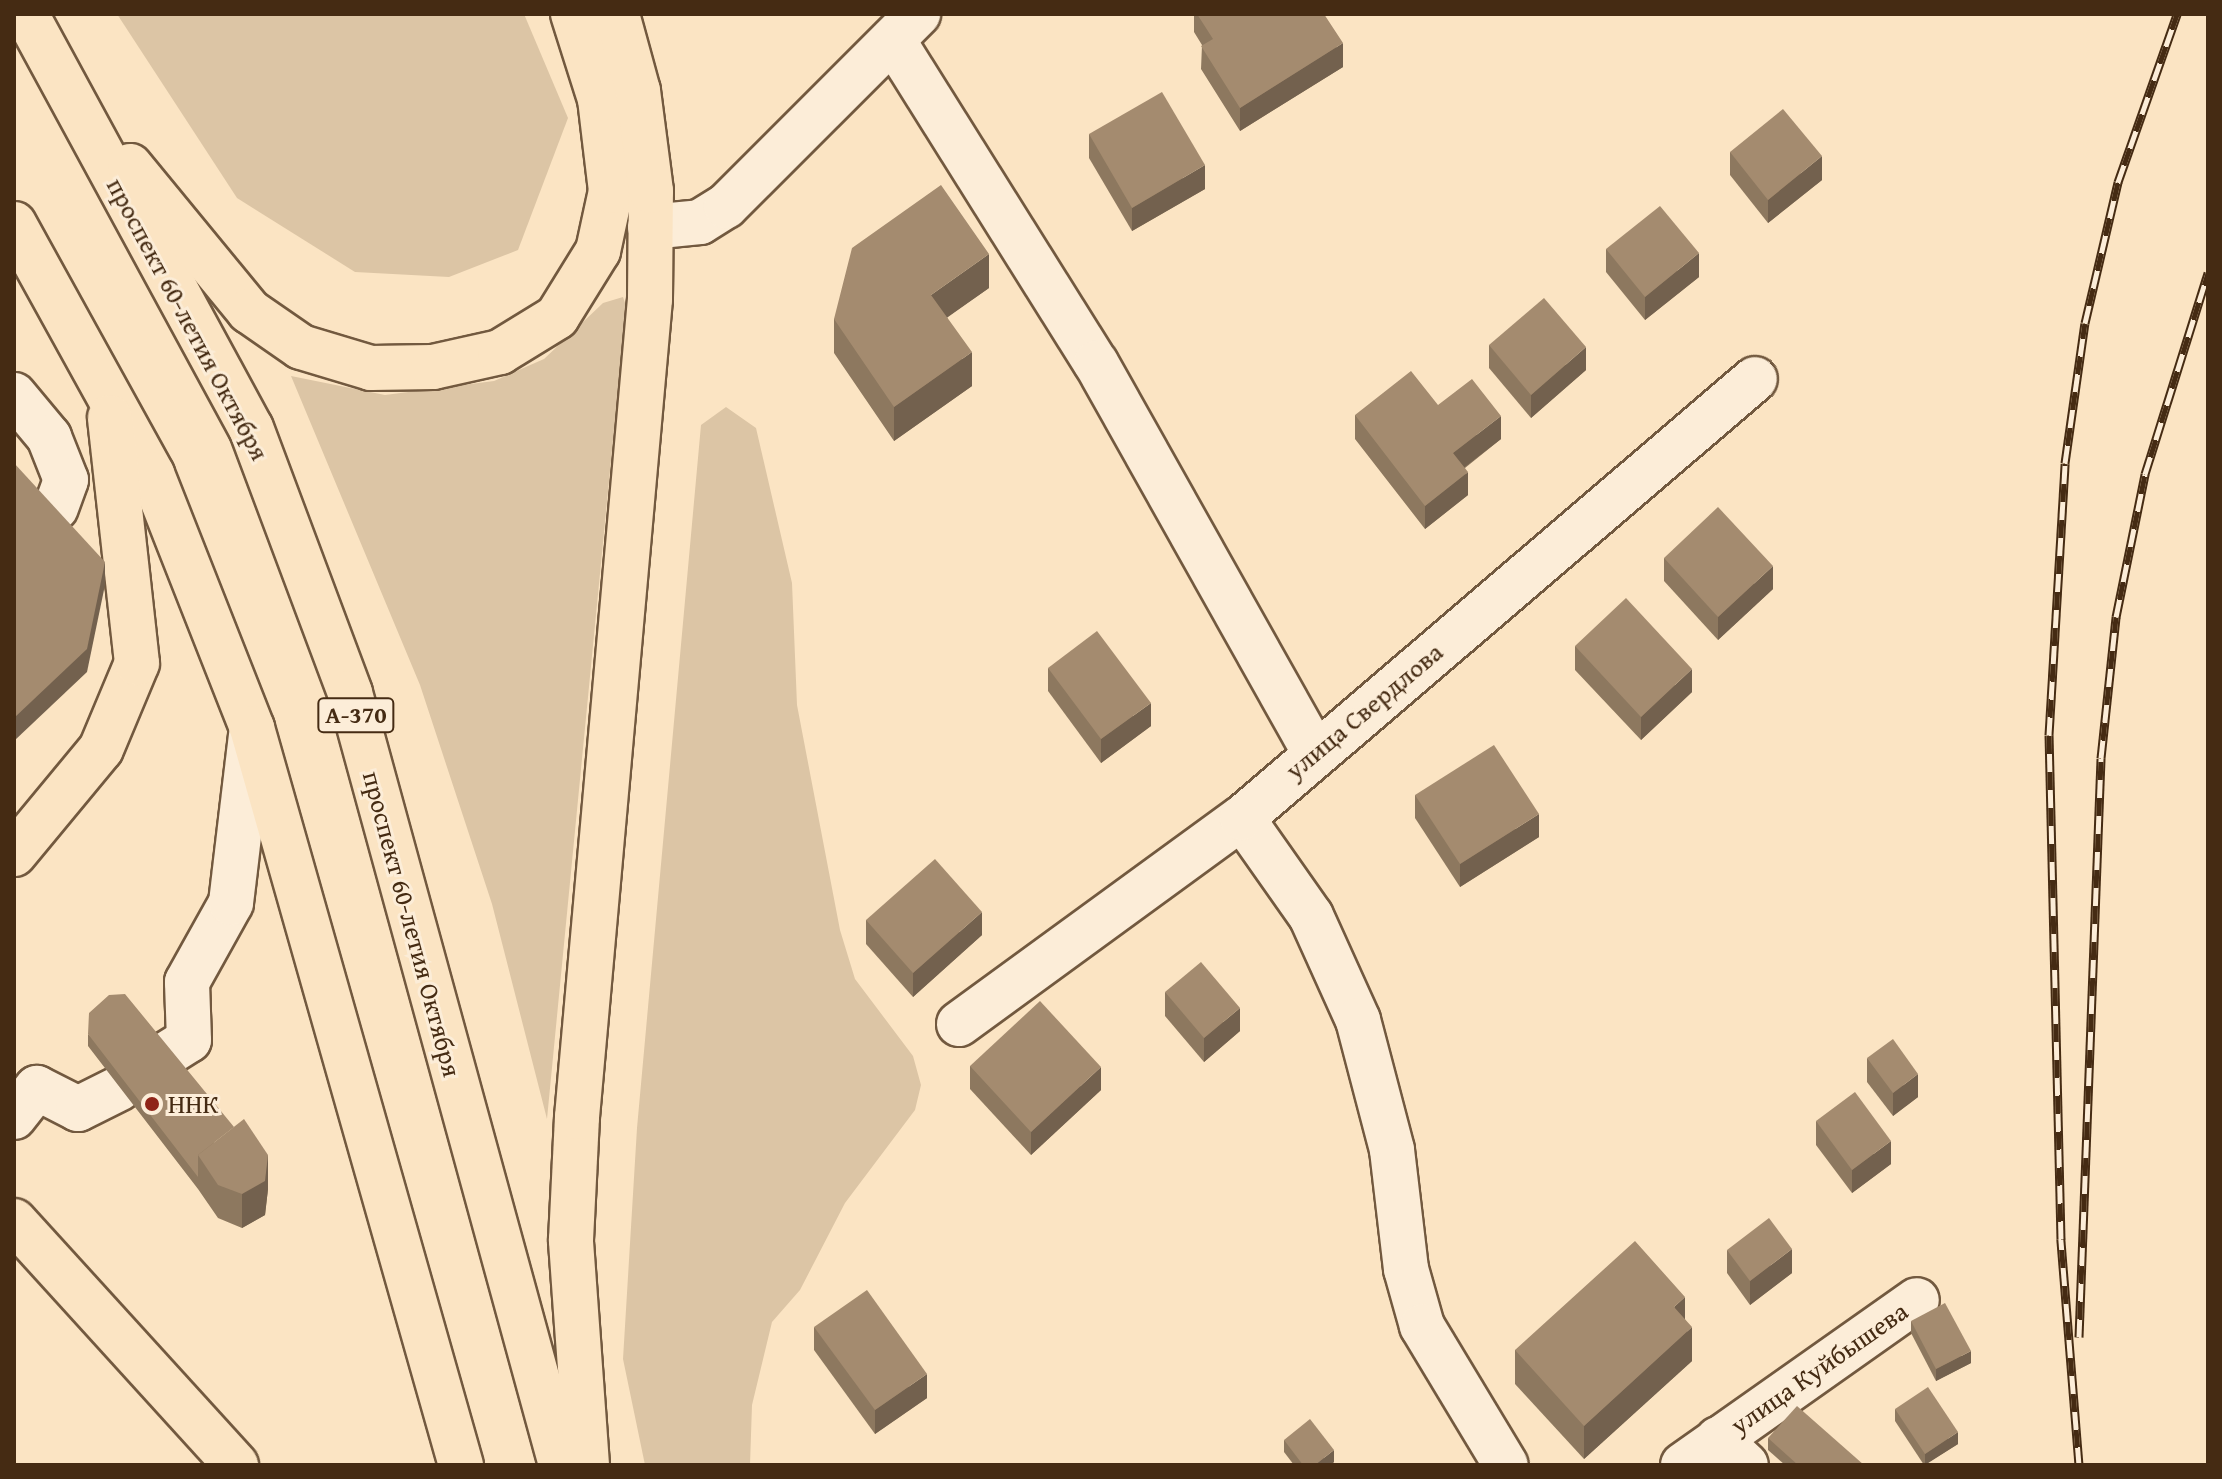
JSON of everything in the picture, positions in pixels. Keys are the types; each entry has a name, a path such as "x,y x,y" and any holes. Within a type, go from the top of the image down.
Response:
{"highway":[{"name":"проспект 60-летия Октября","path":"26,14 251,428 350,693 561,1465"},
{"path":"36,14 125,160 249,311 301,347 371,368 433,367 500,352 557,317 598,251 611,191 600,99 573,14"},
{"path":"587,1465 575,1361 573,1194 650,299 650,227 638,91 617,14"},
{"path":"14,224 105,379 152,474 252,728 461,1465"},
{"path":"14,854 101,749 137,663 105,379"},
{"path":"14,1221 236,1465"}],"street":[{"path":"650,227 700,222 726,206 905,27 1314,752"},
{"name":"улица Свердлова","path":"959,1024 1242,818 1314,752 1602,516 1755,379"},
{"path":"14,395 49,437 66,480 56,508"},
{"path":"165,1055 189,1040 187,982 231,903 252,728"},
{"path":"1242,818 1311,916 1358,1020 1392,1150 1406,1269 1422,1326 1506,1465"},
{"path":"22,1095 78,1109 120,1088"},
{"name":"улица Куйбышева","path":"1683,1465 1732,1452 1917,1300"}],"shaded area":[{"path":"117,14 524,14 568,118 518,250 449,277 355,272 237,198"},
{"path":"623,297 626,306 547,1119 492,904 420,685 291,376 385,395 494,381 544,359 603,303"},
{"path":"726,407 756,428 792,583 797,705 840,930 855,979 913,1056 921,1085 915,1110 845,1203 800,1290 772,1322 752,1405 750,1465 645,1465 623,1359 637,1128 701,425"}],"building":[{"path":"1197,14 1324,14 1343,43 1240,108 1201,46 1213,39"},
{"path":"1162,92 1205,165 1132,208 1089,134"},
{"path":"1783,109 1822,156 1768,200 1730,152"},
{"path":"941,185 989,254 931,295 972,352 894,407 834,319 852,248"},
{"path":"1660,206 1699,253 1645,297 1606,249"},
{"path":"1544,298 1586,347 1531,395 1489,345"},
{"path":"1411,371 1438,405 1472,379 1501,416 1453,453 1468,472 1425,506 1355,415"},
{"path":"14,463 105,562 87,649 14,718"},
{"path":"1718,507 1773,566 1718,617 1664,558"},
{"path":"1626,598 1692,669 1641,717 1575,646"},
{"path":"1097,631 1151,703 1101,739 1048,668"},
{"path":"1494,745 1539,814 1460,864 1415,795"},
{"path":"935,859 982,912 913,973 866,920"},
{"path":"1201,962 1240,1008 1204,1038 1165,992"},
{"path":"125,994 234,1127 198,1155 198,1177 88,1034 89,1013 109,995"},
{"path":"1040,1001 1101,1067 1031,1132 970,1066"},
{"path":"1893,1039 1918,1074 1893,1093 1867,1058"},
{"path":"1855,1092 1891,1141 1852,1170 1816,1121"},
{"path":"244,1119 268,1155 265,1181 242,1194 218,1185 198,1155"},
{"path":"1769,1218 1792,1249 1750,1281 1727,1250"},
{"path":"1635,1241 1685,1297 1674,1307 1692,1327 1584,1426 1515,1350"},
{"path":"867,1290 927,1374 875,1410 814,1327"},
{"path":"1945,1303 1971,1351 1936,1369 1911,1321"},
{"path":"1928,1387 1958,1432 1925,1454 1895,1409"},
{"path":"1797,1406 1864,1465 1798,1465 1768,1438"},
{"path":"1310,1419 1334,1450 1315,1465 1303,1465 1284,1440"}],"railway":[{"path":"2079,1465 2061,1239 2049,735 2065,463 2085,323 2118,182 2177,14"},
{"path":"2079,1337 2101,758 2116,617 2145,474 2208,273"}],"place":[{"name":"ННК","path":"152,1104"}]}
